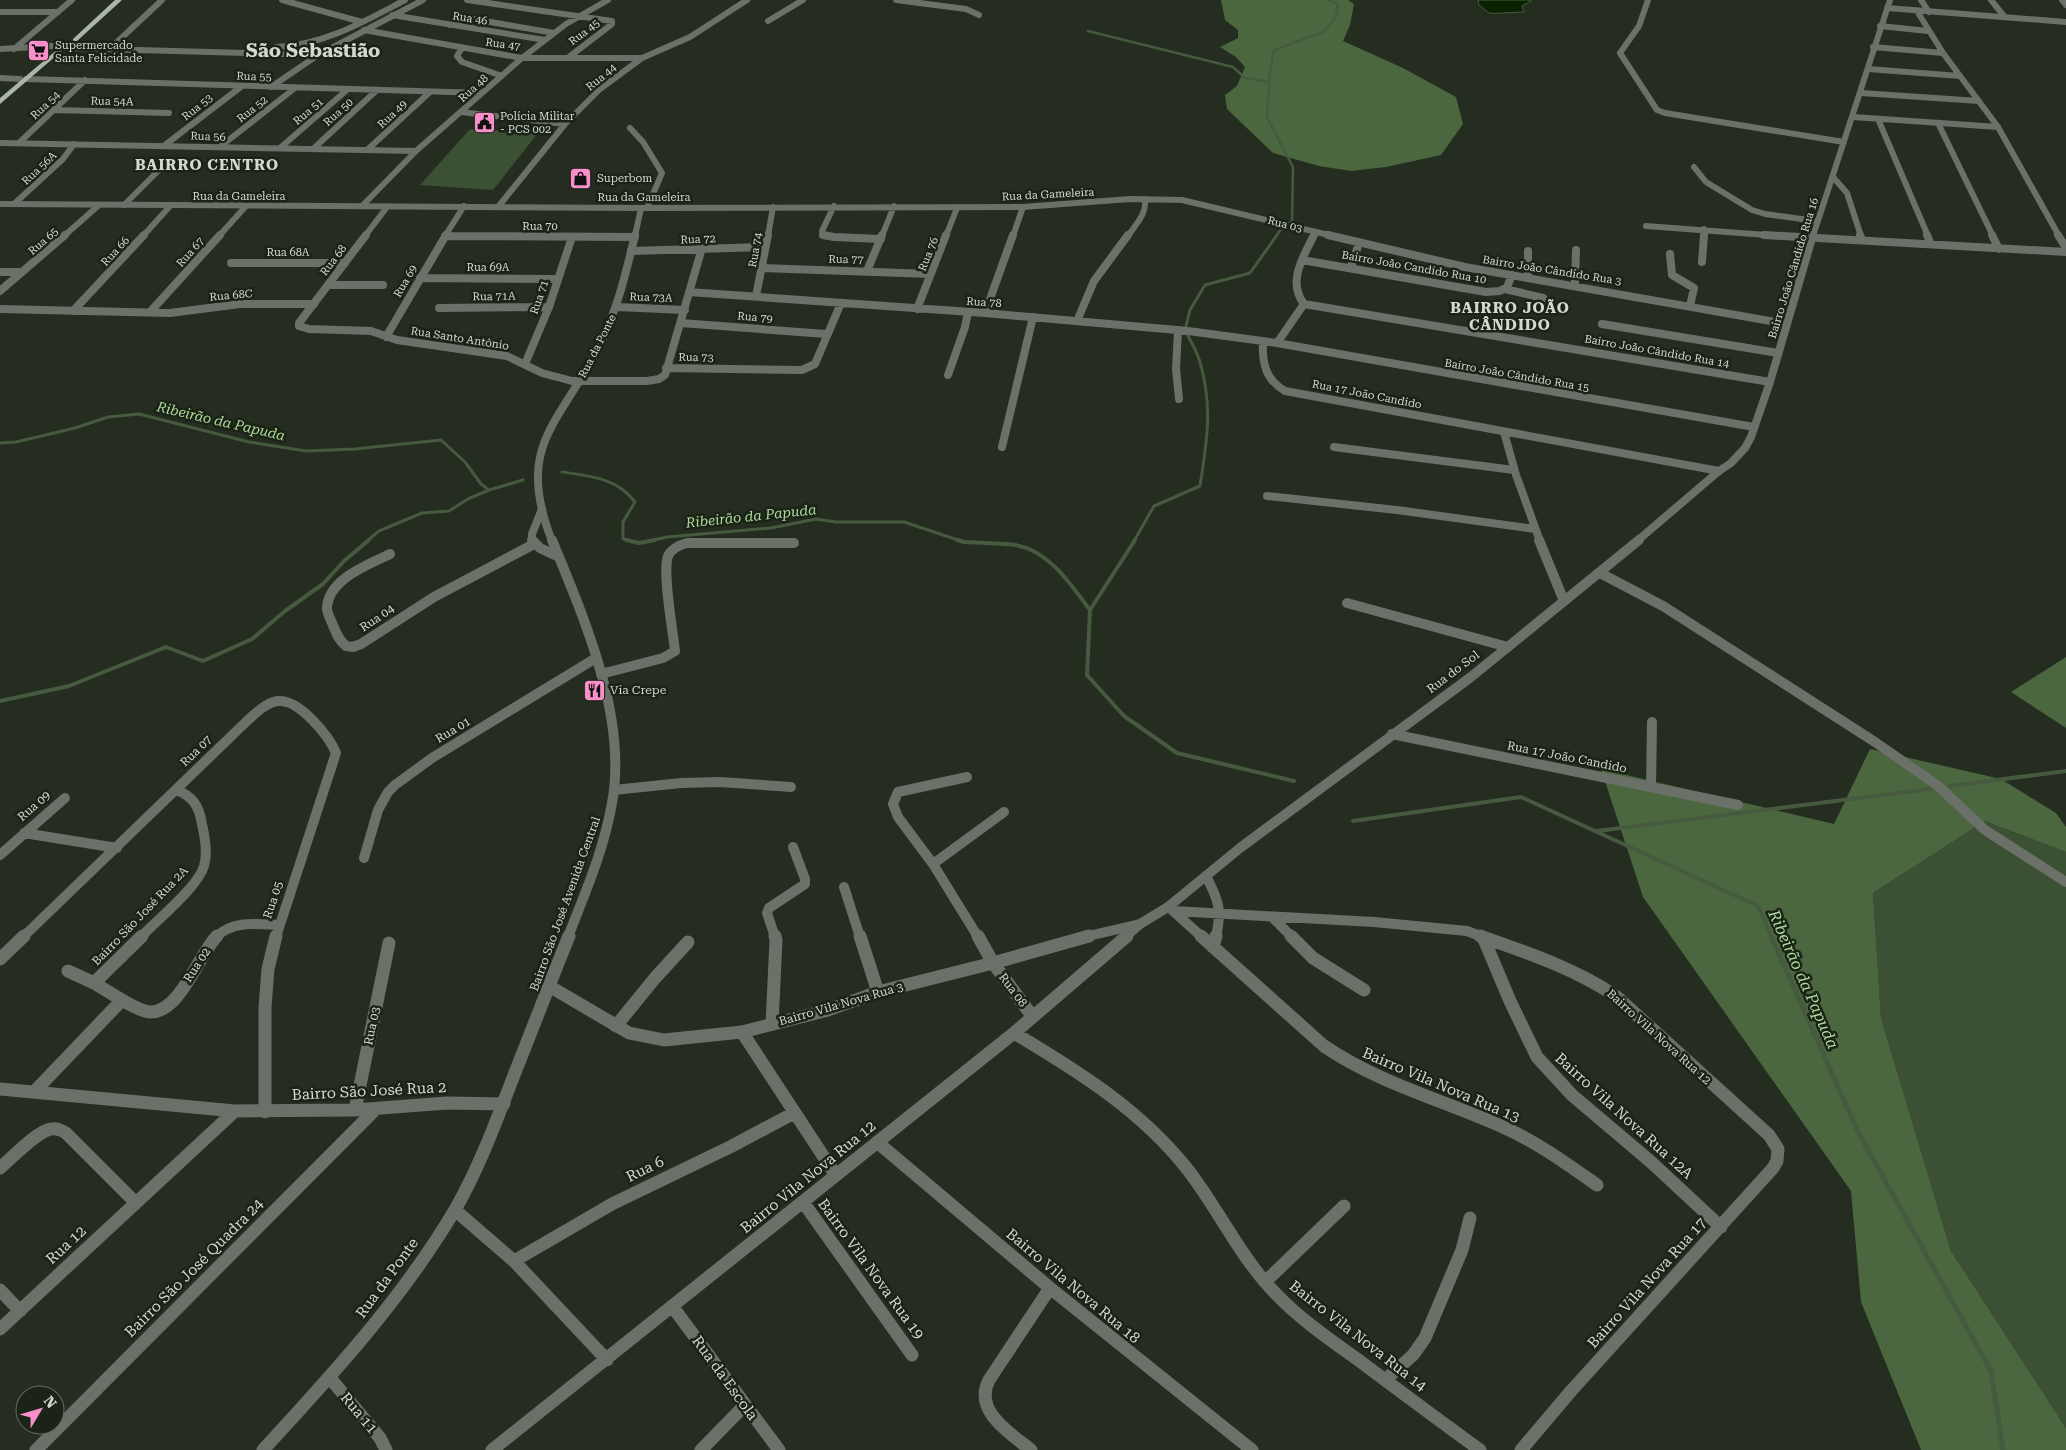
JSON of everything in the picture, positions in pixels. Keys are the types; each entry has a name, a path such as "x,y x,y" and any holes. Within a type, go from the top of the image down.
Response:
{"main road":[{"path":"72,39 109,0"},
{"path":"0,102 58,47 72,39 119,0"},
{"path":"0,96 23,79"}],"street":[{"path":"14,49 72,0"},
{"path":"114,44 162,0"},
{"path":"282,0 362,22"},
{"path":"72,39 114,44 301,46 318,42 407,0 415,4"},
{"path":"271,87 318,54 422,0"},
{"name":"Rua 45","path":"467,0 613,22 569,57"},
{"name":"Rua 48","path":"362,206 416,151 522,58 566,24 608,0"},
{"name":"Rua 44","path":"498,207 565,124 600,90 642,58 690,37 747,0"},
{"path":"768,21 803,0"},
{"path":"896,0 966,9 979,15"},
{"path":"1648,0 1639,26 1624,44 1620,53 1658,111 1844,142"},
{"name":"Bairro João Cândido Rua 16","path":"1745,448 1770,382 1816,221 1833,177 1861,93 1880,26 1890,0"},
{"path":"1921,0 1929,12"},
{"path":"1991,0 2004,16"},
{"path":"2062,0 2066,5"},
{"path":"523,9 529,4"},
{"path":"1887,8 2066,22"},
{"path":"1917,11 1943,53 1998,127 2066,248"},
{"path":"1,13 58,12"},
{"name":"Rua 46","path":"392,16 545,40"},
{"path":"566,16 566,24"},
{"path":"450,25 467,18 554,33"},
{"path":"1880,26 1928,31"},
{"name":"Rua 47","path":"364,30 522,58 642,58"},
{"path":"318,42 327,49"},
{"path":"296,55 301,46"},
{"path":"0,49 58,47 296,55 318,54"},
{"path":"462,48 456,56 462,62 502,76"},
{"path":"1873,48 1943,53"},
{"path":"1868,69 1960,76"},
{"name":"Rua 55","path":"0,78 482,93"},
{"name":"Rua 54","path":"19,143 85,80"},
{"name":"Rua 53","path":"165,145 242,86"},
{"name":"Rua 52","path":"221,146 295,88"},
{"name":"Rua 51","path":"280,148 348,89"},
{"name":"Rua 50","path":"313,149 377,90"},
{"name":"Rua 49","path":"367,150 430,92"},
{"path":"1861,93 1978,101"},
{"name":"Rua 54A","path":"54,110 169,113"},
{"path":"462,112 565,124"},
{"path":"1853,117 1998,127"},
{"path":"1878,119 1931,244"},
{"path":"1938,123 1999,249"},
{"name":"Rua da Ponte","path":"537,477 540,455 551,425 598,349 616,307 644,208 662,173 643,142 630,128"},
{"name":"Rua 56","path":"0,143 416,151"},
{"name":"Rua 56A","path":"14,204 63,160 74,144"},
{"path":"1694,167 1706,182 1752,210 1765,214 1816,221"},
{"path":"124,205 160,169"},
{"path":"1833,177 1847,194 1862,240"},
{"path":"1077,321 1094,281 1143,215 1146,208 1145,199"},
{"name":"Rua da Gameleira","path":"2,205 644,208 894,206 958,208 1023,207 1145,199 1192,201 1255,216"},
{"name":"Rua 65","path":"0,291 99,205"},
{"name":"Rua 66","path":"73,311 171,205"},
{"name":"Rua 67","path":"150,312 246,206"},
{"name":"Rua 69","path":"386,337 444,236 464,206"},
{"path":"834,206 822,232 828,237 881,239"},
{"path":"867,270 894,206"},
{"name":"Rua 68","path":"299,326 299,323 387,207"},
{"name":"Rua 74","path":"756,296 773,207"},
{"path":"985,313 1023,207"},
{"name":"Rua 76","path":"918,309 930,274 958,208"},
{"name":"Rua 03","path":"1255,216 1315,232"},
{"path":"1646,226 1812,238 2066,252"},
{"path":"1702,262 1704,229"},
{"path":"1277,343 1304,304 1296,291 1302,260 1315,232"},
{"name":"Bairro João Cândido Rua 3","path":"1315,232 1465,268 1575,285 1787,324"},
{"name":"Rua 70","path":"444,236 635,237"},
{"name":"Rua 71","path":"524,364 549,307 572,237"},
{"path":"1351,268 1359,243"},
{"name":"Rua 72","path":"631,251 765,247"},
{"name":"Rua 73","path":"702,248 685,310 666,368 806,370 815,364 826,334"},
{"path":"1575,285 1576,250"},
{"path":"1528,251 1528,278"},
{"path":"1670,254 1672,276 1694,288 1690,306"},
{"name":"Bairro João Candido Rua 10","path":"1302,260 1470,290 1486,292 1505,289 1543,298"},
{"name":"Rua 68A","path":"231,263 345,263"},
{"name":"Rua 77","path":"762,268 867,270 930,274"},
{"path":"0,272 22,272"},
{"path":"1505,289 1511,284 1512,275"},
{"name":"Rua 69A","path":"420,278 557,278"},
{"path":"328,285 383,286"},
{"name":"Rua 78","path":"689,292 1033,317 1178,330 1277,343"},
{"path":"826,334 841,303"},
{"name":"Rua 68C","path":"150,312 193,312 216,306 240,304 314,304"},
{"name":"Bairro João Cândido Rua 14","path":"1304,304 1770,382"},
{"name":"Rua 71A","path":"439,308 549,307"},
{"name":"Rua 73A","path":"616,307 685,310"},
{"path":"0,309 150,312"},
{"path":"948,375 962,336 968,312"},
{"path":"1002,447 1033,317"},
{"name":"Rua 79","path":"681,323 826,334"},
{"path":"1602,324 1778,353"},
{"name":"Rua Santo Antônio","path":"299,326 309,329 371,331 386,337 507,356 547,375 579,381 654,380 665,375 666,368"},
{"path":"1178,330 1176,369 1179,399"},
{"name":"Rua 17 João Candido","path":"1263,341 1262,358 1266,376 1272,384 1284,390 1719,471"},
{"name":"Bairro João Cândido Rua 15","path":"1277,343 1754,427"},
{"path":"1504,432 1514,470 1564,601"},
{"path":"1334,447 1514,470"},
{"name":"Rua do Sol","path":"1171,909 1206,876 1392,734 1471,677 1600,573 1719,471 1732,463 1745,448"},
{"name":"Bairro São José Avenida Central","path":"504,1104 589,881 610,816 617,775 614,738 601,674 542,509 537,477"},
{"path":"1267,496 1397,510 1535,529"},
{"path":"542,509 532,534 534,544 559,557"},
{"path":"601,674 663,658 675,651 668,589 667,561 671,550 687,543 794,542"},
{"name":"Rua 04","path":"390,554 346,580 333,592 328,605 328,614 338,636 346,646 353,647 361,644 434,597 534,544"},
{"path":"1600,573 1663,606 1889,751 1937,785 1985,830 2066,882"},
{"path":"1347,602 1411,621 1471,634 1508,647"},
{"name":"Rua 01","path":"364,858 378,810 388,792 395,785 432,758 596,658"},
{"name":"Rua 07","path":"0,959 260,710 271,704 286,701 298,708 303,714"},
{"name":"Rua 05","path":"265,1112 265,1007 268,969 280,925 336,753 331,741 303,714"},
{"path":"1651,786 1652,722"},
{"name":"Rua 17 João Candido","path":"1392,734 1738,805"},
{"name":"Rua 08","path":"966,777 902,791 896,794 894,798 895,811 964,911 993,963 1033,1017"},
{"path":"614,790 681,783 720,782 791,787"},
{"name":"Bairro São José Rua 2A","path":"94,983 196,882 203,870 205,857 198,808 193,799 176,790"},
{"name":"Rua 09","path":"0,855 65,798"},
{"path":"933,864 1004,812"},
{"path":"24,833 117,848"},
{"path":"772,1024 776,940 768,918 767,909 805,884 805,879 793,847"},
{"path":"1206,876 1213,889 1221,915 1213,947"},
{"path":"844,887 878,992"},
{"path":"1140,924 1171,909"},
{"name":"Bairro Vila Nova Rua 12","path":"1171,909 1221,915 1449,928 1467,931 1523,951 1594,983 1617,997 1768,1135"},
{"name":"Bairro Vila Nova Rua 13","path":"1171,909 1324,1046 1346,1063 1369,1074 1506,1128 1546,1150 1596,1185"},
{"path":"1272,917 1313,958 1364,990"},
{"name":"Bairro Vila Nova Rua 3","path":"549,986 616,1026 642,1037 664,1040 742,1032 828,1010 878,992 993,963 1112,929 1140,924"},
{"name":"Bairro Vila Nova Rua 12","path":"492,1450 607,1360 835,1174 1014,1033 1140,924"},
{"name":"Rua 02","path":"68,971 94,983 144,1012 158,1012 178,996 214,940 223,931 232,926 280,925"},
{"name":"Bairro Vila Nova Rua 12A","path":"1484,937 1516,1016 1537,1057 1572,1094 1651,1162 1721,1227"},
{"path":"616,1026 655,978 688,942"},
{"name":"Rua 03","path":"355,1110 389,943"},
{"path":"34,1092 122,1000"},
{"path":"742,1032 835,1174"},
{"name":"Bairro Vila Nova Rua 14","path":"1014,1033 1109,1092 1169,1146 1189,1172 1241,1251 1265,1282 1290,1308 1480,1450"},
{"name":"Bairro São José Rua 2","path":"0,1090 265,1112 355,1110 447,1103 504,1104"},
{"name":"Rua da Ponte","path":"263,1450 330,1378 417,1268 455,1210 477,1169 504,1104"},
{"name":"Bairro São José Quadra 24","path":"36,1450 376,1108"},
{"name":"Rua 12","path":"0,1329 235,1111"},
{"name":"Rua 6","path":"514,1261 612,1204 732,1146 794,1113"},
{"path":"0,1168 41,1133 53,1128 61,1130 136,1203"},
{"name":"Bairro Vila Nova Rua 17","path":"1521,1450 1577,1384 1776,1164 1779,1150 1768,1135"},
{"name":"Bairro Vila Nova Rua 18","path":"877,1142 1050,1288 1252,1450"},
{"name":"Bairro Vila Nova Rua 19","path":"802,1202 912,1355"},
{"path":"1265,1282 1344,1206"},
{"path":"455,1210 514,1261 607,1360"},
{"path":"1385,1380 1413,1355 1425,1338 1462,1250 1470,1218"},
{"path":"1031,1450 992,1415 984,1401 983,1395 989,1380 1050,1288"},
{"path":"0,1290 20,1311"},
{"name":"Rua da Escola","path":"672,1306 779,1450"},
{"name":"Rua 11","path":"330,1378 380,1438 386,1450"},
{"path":"701,1450 745,1405"}],"shaded area":[{"path":"1221,0 1348,0 1354,4 1350,25 1343,41 1403,68 1456,97 1463,124 1441,155 1386,167 1351,171 1319,166 1273,153 1227,109 1225,95 1237,86 1245,67 1236,57 1220,47 1238,38 1238,30 1225,20"},
{"path":"1478,0 1532,0 1522,6 1524,12 1489,13 1479,5"},
{"path":"470,129 538,133 493,190 420,185"},
{"path":"2066,657 2066,728 2011,692"},
{"path":"1870,749 2001,779 2056,813 2066,827 2066,852 1985,821 1873,893 1881,1018 1951,1251 2066,1428 2066,1450 1921,1450 1861,1302 1851,1191 1643,897 1601,769 1834,824"},
{"path":"1985,821 2066,852 2066,1428 1951,1251 1881,1018 1873,893"}],"waterway":[{"path":"1276,236 1281,229 1292,221 1293,167 1267,117 1270,72 1274,50 1323,32 1336,17 1338,4 1329,0"},
{"path":"1088,31 1233,67 1245,78 1269,82"},
{"path":"1134,541 1154,506 1200,486 1207,439 1208,409 1200,362 1185,330 1190,310 1205,285 1250,273 1277,235"},
{"name":"Ribeirão da Papuda","path":"0,443 16,442 75,428 108,417 139,414 249,442 306,451 355,449 441,440 465,462 481,484 489,490"},
{"name":"Ribeirão da Papuda","path":"562,472 602,479 628,494 635,502 623,522 623,539 631,541"},
{"name":"Ribeirão da Papuda","path":"489,490 523,480"},
{"path":"367,541 379,531 422,513 449,511 468,499 489,490"},
{"name":"Ribeirão da Papuda","path":"649,541 667,537 771,528 816,519 836,522 904,522 961,541"},
{"path":"0,701 69,686 166,647 203,661 252,639 285,611 323,584 344,561 369,540"},
{"name":"Ribeirão da Papuda","path":"626,540 639,543 655,540"},
{"name":"Ribeirão da Papuda","path":"957,540 1015,545 1027,548 1049,561 1067,580 1090,610"},
{"path":"1090,610 1135,540"},
{"name":"Ribeirão da Papuda","path":"1090,610 1087,675 1124,716 1177,753 1294,781"},
{"path":"1950,786 2066,771"},
{"path":"1597,831 1930,789"},
{"name":"Ribeirão da Papuda","path":"1353,821 1521,797 1758,906 1772,937"},
{"name":"Ribeirão da Papuda","path":"1771,936 1858,1132 1991,1371 2003,1450"}],"place":[{"name":"Supermercado Santa Felicidade","path":"39,51"},
{"name":"Polícia Militar - PCS 002","path":"484,122"},
{"name":"Superbom","path":"581,178"},
{"name":"Via Crepe","path":"594,690"}],"district":[{"name":"São Sebastião","path":"313,50"},
{"name":"BAIRRO CENTRO","path":"207,165"},
{"name":"BAIRRO JOÃO CÂNDIDO","path":"1510,316"}]}
